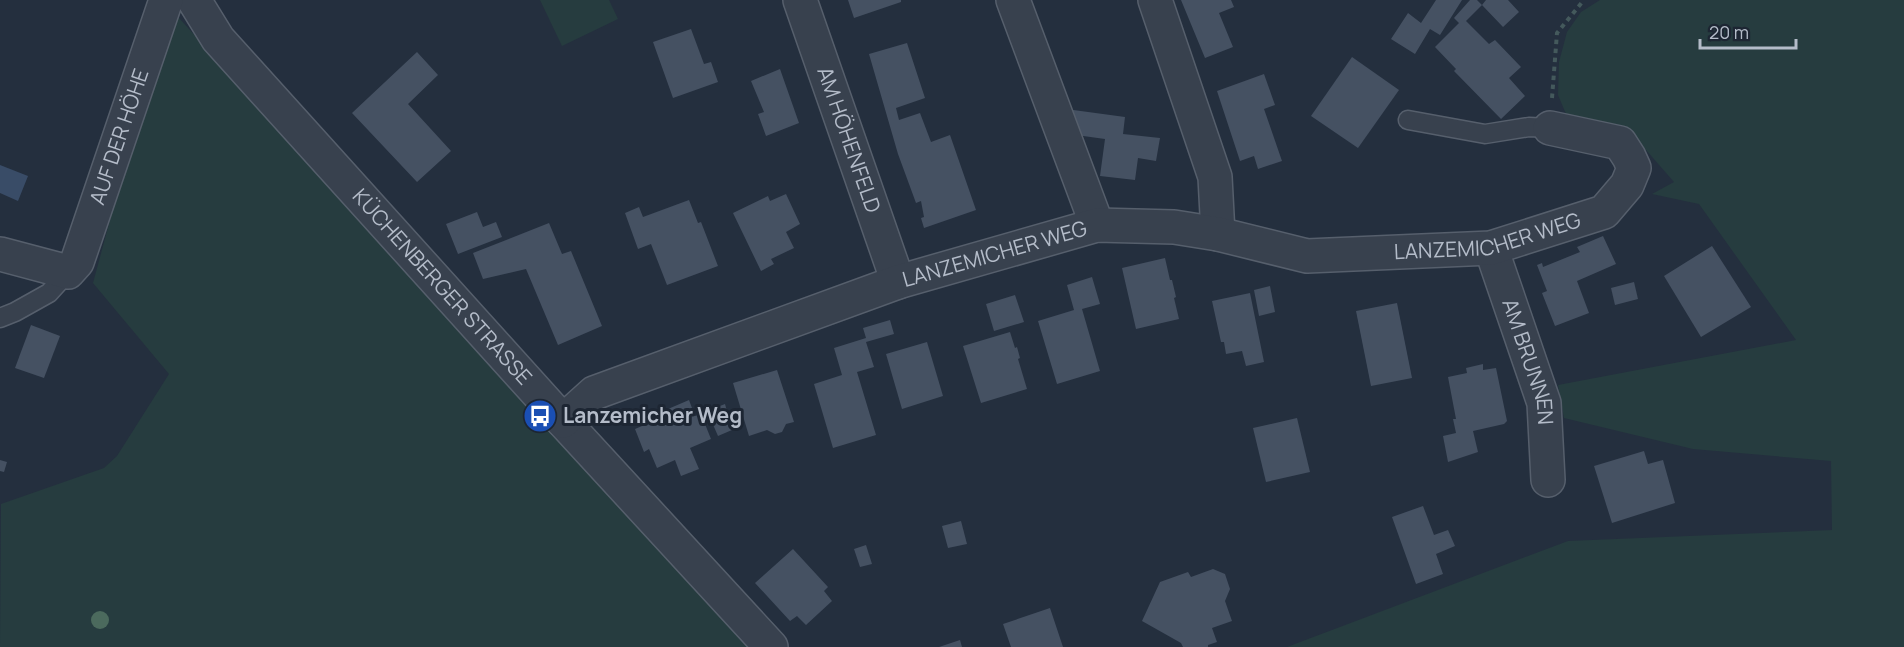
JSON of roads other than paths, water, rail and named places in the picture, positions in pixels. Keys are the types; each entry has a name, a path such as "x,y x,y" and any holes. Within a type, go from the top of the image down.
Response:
{"street":[{"name":"AUF DER HÖHE","path":"68,272 77,262 166,0"},
{"name":"KÜCHENBERGER STRASSE","path":"194,0 218,39 563,421 771,647"},
{"name":"AM HÖHENFELD","path":"800,0 898,282"},
{"name":"LANZEMICHER WEG","path":"1013,0 1097,225"},
{"path":"1155,0 1215,177 1218,234"},
{"name":"LANZEMICHER WEG","path":"563,421 594,393 898,282 1097,225 1174,227 1218,234 1308,256 1491,248 1604,212 1627,184 1634,168 1629,157 1620,143 1550,128"},
{"name":"AM BRUNNEN","path":"1491,248 1544,403 1548,480"},
{"path":"0,254 68,272"}],"lane":[{"path":"1408,120 1485,134 1529,127 1550,128"},
{"name":"AUF DER HÖHE","path":"0,318 50,293 68,272"}],"water":[{"path":"0,165 28,176 18,201 0,193"}],"place":[{"name":"Lanzemicher Weg","path":"540,416"}]}
